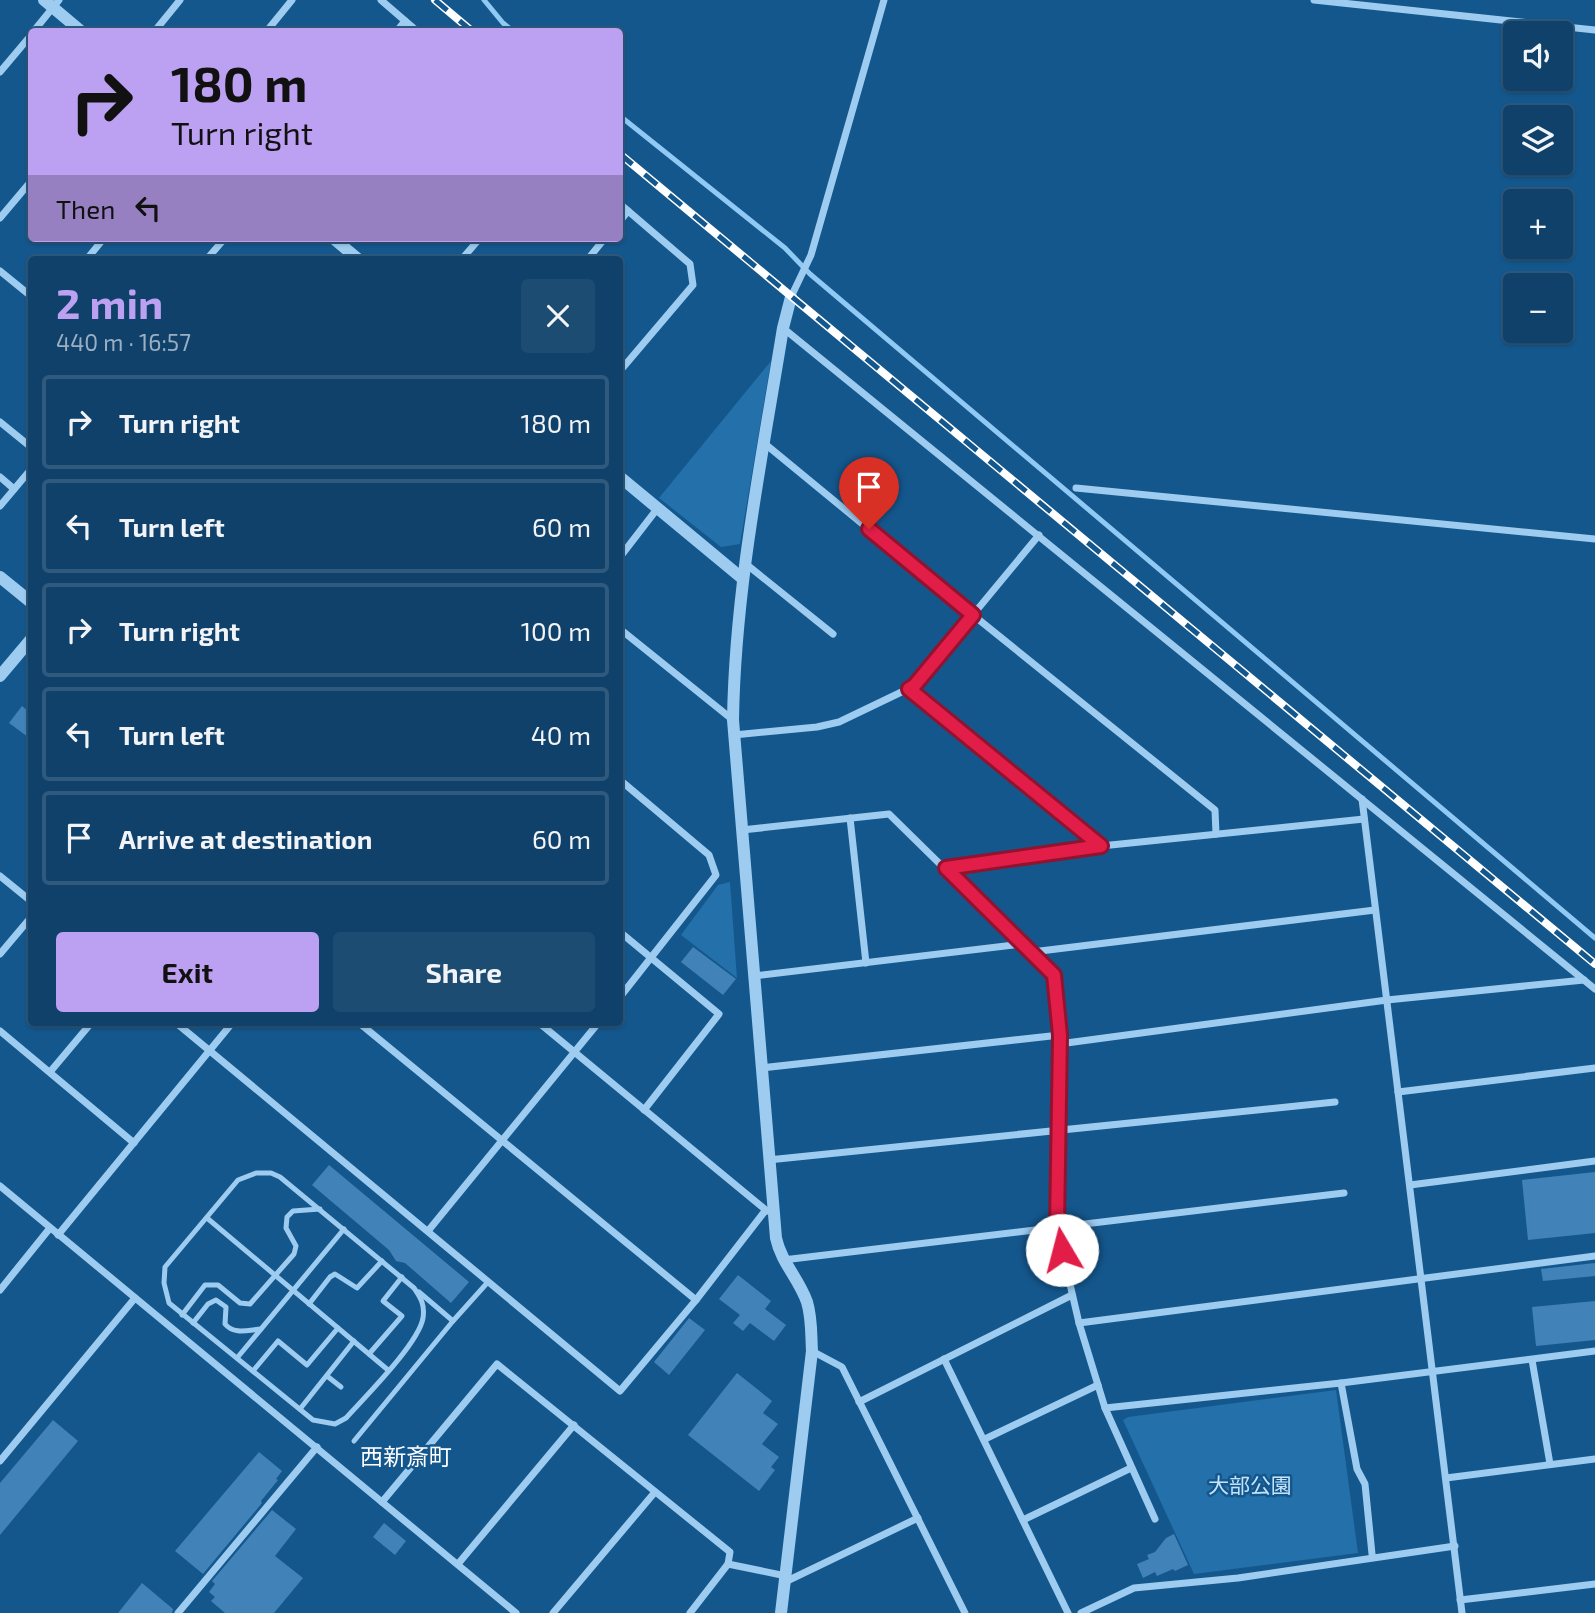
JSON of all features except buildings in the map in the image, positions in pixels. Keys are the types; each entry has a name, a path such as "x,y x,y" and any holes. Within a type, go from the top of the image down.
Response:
{"street":[{"path":"157,28 180,0"},
{"path":"269,28 292,0"},
{"path":"381,0 414,28"},
{"path":"1314,0 1595,30"},
{"path":"781,1613 812,1351 811,1328 807,1303 783,1260 769,1210 768,1160 733,720 734,665 745,563 783,328 791,297 811,255 883,1"},
{"path":"35,28 52,3 78,28"},
{"path":"399,28 405,20"},
{"path":"0,72 28,38"},
{"path":"0,218 28,185"},
{"path":"623,207 690,264 693,285 623,367"},
{"path":"623,217 628,211"},
{"path":"89,256 101,242"},
{"path":"210,256 222,242"},
{"path":"465,256 477,242"},
{"path":"590,256 602,242"},
{"path":"0,271 28,293"},
{"path":"783,328 1595,989"},
{"path":"0,422 28,445"},
{"path":"764,443 1215,810 1216,834"},
{"path":"0,506 28,473"},
{"path":"0,477 14,489"},
{"path":"623,480 743,579"},
{"path":"1076,488 1595,539"},
{"path":"623,552 657,509"},
{"path":"734,735 817,727 839,722 914,686 1039,535"},
{"path":"745,563 833,634"},
{"path":"0,577 28,600"},
{"path":"623,631 733,720"},
{"path":"0,676 28,643"},
{"path":"909,689 1101,846"},
{"path":"623,783 709,855 716,875 623,993"},
{"path":"1362,799 1462,1613"},
{"path":"742,830 890,814 1054,975 1059,1040 1057,1228 1079,1323 1105,1408 1155,1519"},
{"path":"850,818 866,963"},
{"path":"946,868 1101,846 1364,819"},
{"path":"0,876 28,899"},
{"path":"1032,952 1376,910"},
{"path":"0,954 28,921"},
{"path":"623,935 719,1014 644,1110"},
{"path":"754,976 1023,944"},
{"path":"761,1068 1059,1040 1387,1000 1584,980"},
{"path":"50,1072 89,1026"},
{"path":"180,1026 620,1391 769,1210"},
{"path":"58,1235 230,1026"},
{"path":"363,1026 695,1300"},
{"path":"543,1026 769,1210"},
{"path":"428,1231 596,1026"},
{"path":"0,1031 134,1143"},
{"path":"1398,1092 1595,1068"},
{"path":"768,1160 1335,1102"},
{"path":"1410,1185 1595,1161"},
{"path":"0,1186 516,1613"},
{"path":"783,1260 1344,1193"},
{"path":"0,1290 50,1228"},
{"path":"1079,1323 1595,1256"},
{"path":"859,1402 1072,1295"},
{"path":"0,1461 135,1298"},
{"path":"812,1351 842,1367 965,1613"},
{"path":"1105,1408 1595,1351"},
{"path":"944,1359 1068,1613"},
{"path":"1532,1360 1549,1464"},
{"path":"382,1502 497,1364 730,1552 728,1564 690,1613"},
{"path":"1342,1382 1357,1469 1365,1484 1372,1554"},
{"path":"985,1439 1098,1385"},
{"path":"458,1564 574,1425"},
{"path":"178,1613 317,1447"},
{"path":"1446,1478 1595,1459"},
{"path":"1023,1520 1131,1468"},
{"path":"553,1613 655,1492"},
{"path":"728,1564 785,1579 918,1518"},
{"path":"1081,1613 1133,1588 1238,1578 1455,1546"},
{"path":"1461,1600 1595,1584"}],"lane":[{"path":"414,1287 423,1301 421,1327 346,1418 335,1424 324,1424 313,1420 182,1315 169,1303 164,1283 165,1267 238,1180 256,1173 271,1173 280,1177 320,1209 414,1287 453,1321"},
{"path":"182,1315 205,1285 218,1285 240,1303 250,1304 294,1254 296,1246 286,1227 287,1217 293,1211 320,1209"},
{"path":"207,1218 388,1370"},
{"path":"237,1358 344,1229"},
{"path":"309,1304 335,1274 357,1288 382,1261"},
{"path":"369,1354 402,1316 383,1301 402,1277"},
{"path":"354,1441 488,1282"},
{"path":"193,1323 208,1304 216,1300 226,1307 225,1324 230,1329 237,1332 261,1329"},
{"path":"253,1371 278,1341 307,1365 338,1328"},
{"path":"300,1409 354,1341"},
{"path":"327,1376 341,1387"}],"green space":[{"path":"771,361 740,544 721,547 659,498"},
{"path":"730,882 737,978 681,935 718,885"},
{"name":"大部公園","path":"1336,1390 1358,1553 1194,1574 1123,1420 1128,1417"}],"waterway":[{"path":"484,0 509,28"},
{"path":"623,118 785,248 810,274 1595,938"}],"railway":[{"path":"435,0 468,28"},
{"path":"623,156 1595,964"}],"district":[{"name":"西新斎町","path":"406,1456"}],"route":[{"path":"869,529 973,615 909,689 1101,846 946,868 1054,975 1060,1035 1057,1228 1062,1250"}]}
